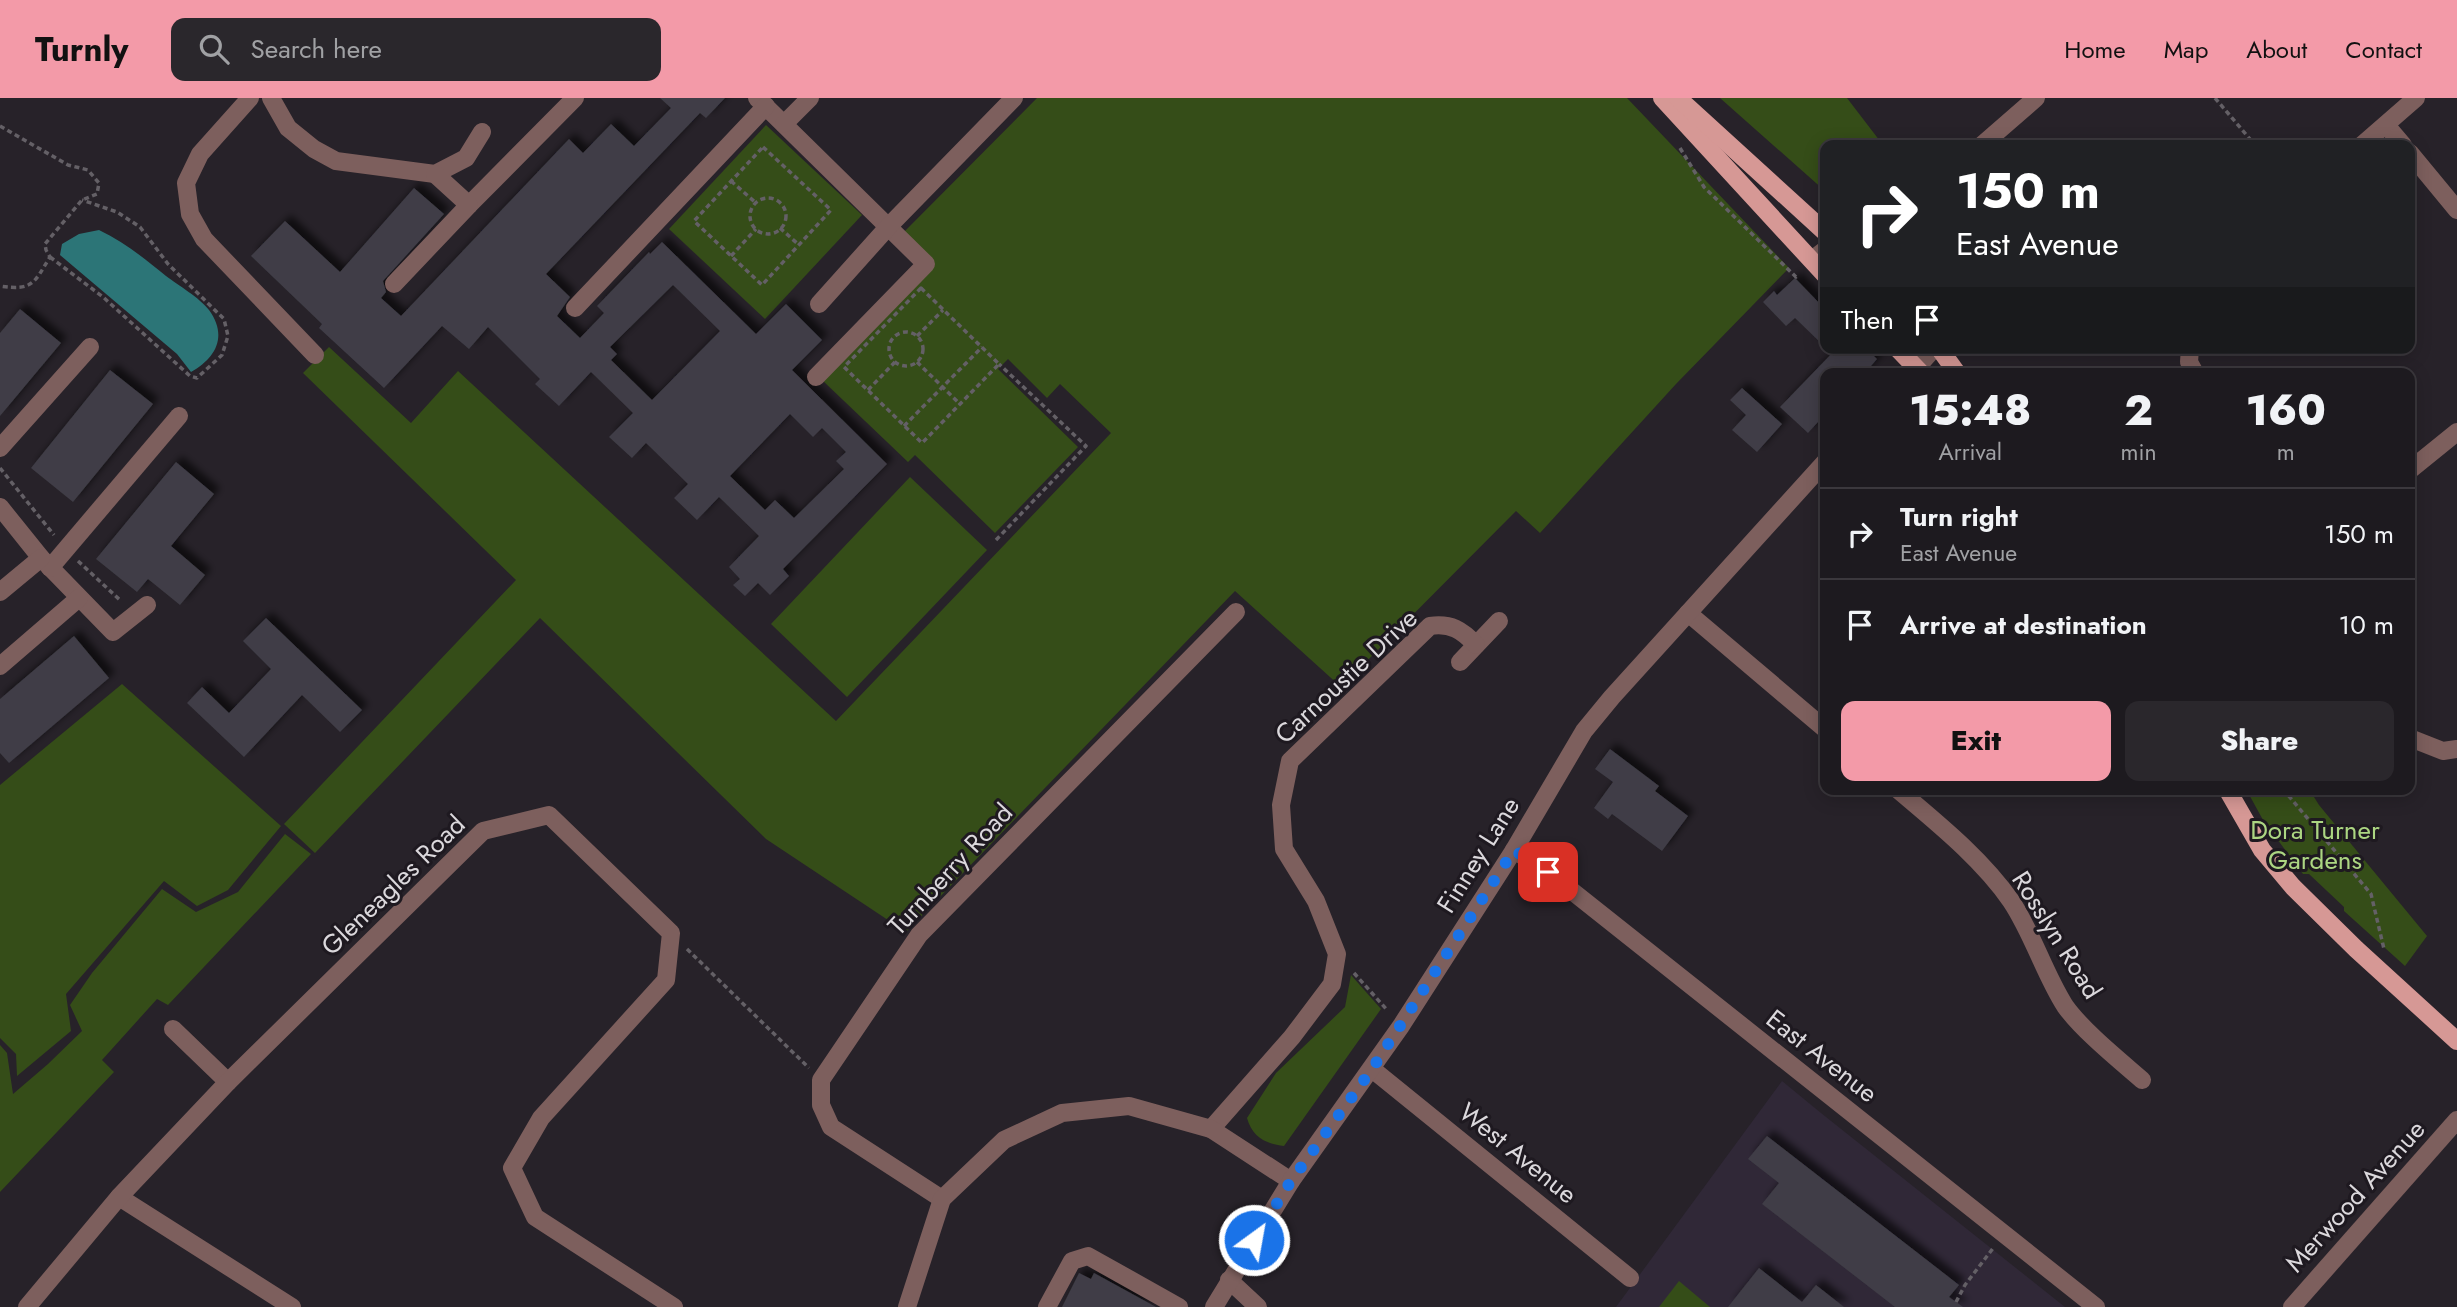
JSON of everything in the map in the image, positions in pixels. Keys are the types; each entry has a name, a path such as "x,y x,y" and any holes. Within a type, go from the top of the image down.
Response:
{"main road":[{"path":"1662,98 1819,255"},
{"path":"1678,98 1820,227"},
{"path":"1901,354 1913,368"},
{"path":"1941,354 1953,368"},
{"path":"2230,795 2249,831 2273,864 2318,912 2457,1041"}],"street":[{"path":"250,98 200,154 186,183 190,214 204,239 315,355"},
{"path":"271,98 288,128 314,149 336,161 435,174 466,158 482,132"},
{"path":"394,284 575,98"},
{"path":"784,124 810,98"},
{"path":"819,304 888,228 1014,98"},
{"path":"1988,140 2036,98"},
{"path":"2368,140 2416,98"},
{"path":"575,308 761,102 926,264 816,377"},
{"path":"2386,125 2399,140"},
{"path":"2415,159 2457,210"},
{"path":"435,174 469,205"},
{"path":"0,448 90,346"},
{"path":"1919,368 1931,354"},
{"path":"0,592 45,563 179,416"},
{"path":"2415,466 2457,432"},
{"name":"Finney Lane","path":"1214,1307 1291,1181 1401,1026 1514,850 1584,731 1820,468"},
{"path":"0,507 45,563 113,632 147,605"},
{"path":"0,666 79,598"},
{"name":"Turnberry Road","path":"821,1080 919,935 1236,612"},
{"path":"1688,613 1820,725"},
{"path":"1460,662 1499,621"},
{"name":"Carnoustie Drive","path":"1337,954 1316,901 1284,849 1281,805 1290,761 1430,626 1445,624 1462,631 1476,645"},
{"path":"2415,740 2443,751 2457,749"},
{"name":"Rosslyn Road","path":"1904,795 1977,862 2011,902 2066,1007 2102,1045 2142,1080"},
{"name":"Gleneagles Road","path":"27,1307 119,1197 228,1082 482,831 549,815 671,933"},
{"name":"East Avenue","path":"1514,850 1548,872 2096,1307"},
{"path":"671,933 666,980 541,1118 512,1168 535,1217 674,1307"},
{"path":"1211,1129 1292,1037 1332,984 1337,954"},
{"path":"173,1029 228,1082"},
{"name":"West Avenue","path":"1372,1069 1630,1278"},
{"path":"821,1080 821,1105 831,1127 942,1199"},
{"path":"907,1307 942,1199 1004,1140 1062,1113 1129,1106 1211,1129 1291,1181"},
{"name":"Merwood Avenue","path":"2292,1307 2457,1121"},
{"path":"119,1197 292,1307"},
{"path":"1047,1307 1072,1261 1088,1256 1178,1307"},
{"path":"1229,1280 1258,1307"}],"path":[{"path":"2215,98 2251,140"},
{"path":"0,126 68,166 88,170 99,183 97,194 82,200 45,244 50,257 103,296 190,376 197,378 222,355 228,336 224,319 168,264 140,227 117,212 82,200"},
{"path":"1677,142 1704,187 1796,277 1819,255"},
{"path":"763,147 831,211 799,245 762,285 694,221 763,147"},
{"path":"731,181 756,203"},
{"path":"770,198 780,203 786,218 780,228 769,234 756,229 750,215 756,203 770,198"},
{"path":"780,228 799,245"},
{"path":"731,256 756,229"},
{"path":"0,286 21,289 34,283 50,257"},
{"path":"996,540 1086,446 921,288 844,367 922,443 999,364"},
{"path":"917,336 943,310"},
{"path":"905,331 917,336 923,348 917,362 906,366 895,362 889,352 893,337 905,331"},
{"path":"904,426 982,347"},
{"path":"868,390 895,362"},
{"path":"917,362 960,404"},
{"path":"2288,795 2371,894 2384,947 2380,971"},
{"path":"671,933 821,1080"},
{"path":"1337,954 1401,1026"},
{"path":"1956,1302 1965,1285 2005,1235"}],"shaded area":[{"path":"1782,1081 1821,1113 2065,1307 1616,1307"}],"green space":[{"path":"1037,98 1627,98 1789,268 1676,384 1540,533 1516,511 1341,687 1235,591 906,932 766,839 540,618 315,853 284,824 516,580 303,373 329,347 411,423 458,371 836,721 1111,433 1060,384 1047,398 1008,359 998,369 1078,447 995,533 915,455 908,462 822,380 922,276 902,234"},
{"path":"1720,98 1847,98 1879,140 1820,140 1820,187"},
{"path":"766,125 862,215 765,319 669,229"},
{"path":"910,477 987,550 847,697 771,624"},
{"path":"122,684 281,826 228,890 197,906 164,881 66,994 71,1031 17,1076 16,1054 0,1038 0,785"},
{"name":"Dora Turner Gardens","path":"2249,795 2313,795 2427,936 2405,966 2344,911 2344,907 2309,874 2303,874 2263,820"},
{"path":"285,834 311,854 168,1005 157,999 102,1060 114,1072 0,1192 0,1045 7,1053 13,1094 82,1031 70,1005 92,973 162,889 196,912 238,892"},
{"path":"1351,975 1381,1009 1284,1146 1266,1141 1256,1135 1247,1118 1276,1073 1345,1007"},
{"path":"1679,1281 1710,1307 1659,1307"}],"water":[{"path":"99,230 134,251 195,296 209,310 218,329 218,337 213,353 200,366 191,372 177,354 60,255 62,244 79,234"}],"building":[{"path":"660,98 725,98 706,118 700,113 546,274 570,297 557,316 580,338 604,313 597,306 662,242 756,334 786,304 822,340 792,370 887,464 783,569 789,576 770,595 758,583 745,596 733,585 740,579 729,567 759,536 719,497 697,520 674,498 688,484 646,443 632,458 609,437 633,413 591,372 559,406 535,384 540,379 488,327 469,349 442,326 384,388 319,328 322,324 251,256 285,221 340,272 414,188 444,214 383,281 386,292 381,298 401,316 569,139 583,153 611,124 634,146 671,108","holes":["673,285 720,331 652,400 611,360 617,354 610,347","790,414 813,437 822,428 846,452 836,461 844,469 794,518 775,500 765,510 730,476"]},
{"path":"1795,278 1820,304 1820,342 1795,318 1786,326 1763,302 1774,291 1777,295"},
{"path":"20,309 61,343 0,416 0,333"},
{"path":"1831,354 1872,354 1877,359 1869,368 1820,368 1820,424 1818,422 1808,433 1780,407"},
{"path":"110,370 153,404 73,502 31,468"},
{"path":"1742,388 1782,424 1757,452 1732,430 1746,415 1730,400"},
{"path":"176,462 214,494 171,546 205,575 180,605 148,579 137,592 96,559"},
{"path":"266,618 362,710 340,732 302,695 244,757 187,703 202,687 229,713 271,669 243,641"},
{"path":"74,636 109,678 9,763 0,753 0,699"},
{"path":"1610,749 1659,786 1655,791 1688,816 1662,851 1612,814 1608,819 1594,808 1613,782 1595,769"},
{"path":"1767,1136 1959,1285 1949,1297 1963,1307 1895,1307 1762,1204 1779,1183 1748,1159"},
{"path":"1759,1268 1802,1302 1816,1285 1844,1307 1728,1307"},
{"path":"1079,1273 1091,1279 1094,1273 1156,1307 1062,1307"}],"route":[{"path":"1254,1240 1291,1181 1401,1026 1514,850 1548,872"}]}
